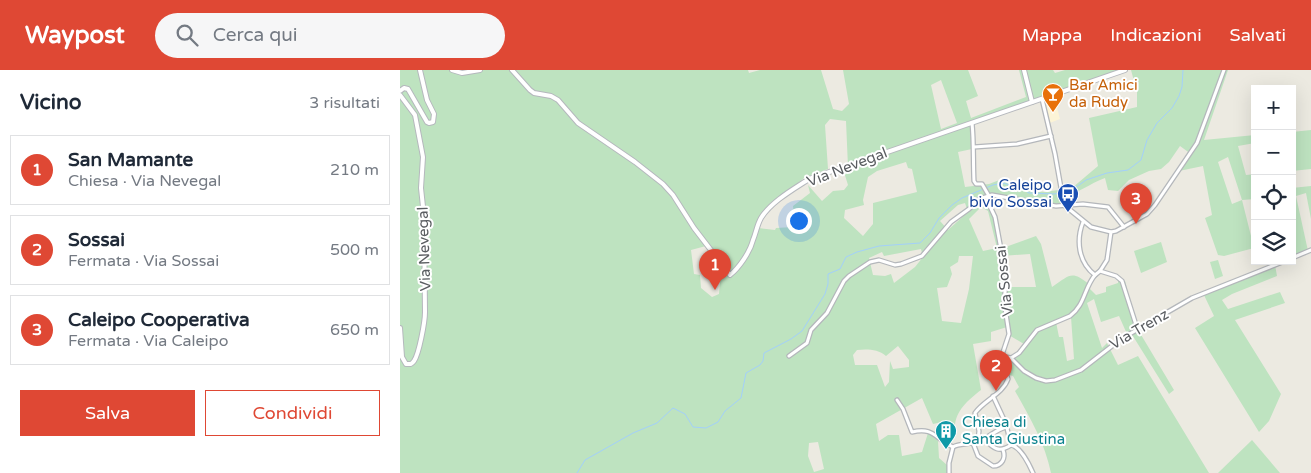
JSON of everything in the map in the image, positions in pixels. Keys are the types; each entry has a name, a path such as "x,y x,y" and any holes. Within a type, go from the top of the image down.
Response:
{"main road":[{"path":"400,90 408,89 427,122 433,122 434,114 427,100 420,70"},
{"path":"452,70 462,74 480,70"},
{"name":"Via Nevegal","path":"512,70 530,90 558,100 578,123 635,162 667,188 694,228 730,275 739,266 752,245 757,225 763,215 779,200 815,176 1125,70"},
{"path":"1024,70 1032,102"},
{"name":"Via Nevegal","path":"400,95 415,115 423,157 421,188 424,216 425,312 416,356 410,364 406,364 403,359 400,328"}],"street":[{"path":"1042,99 1065,207 1091,227 1111,232 1147,214 1155,205 1190,154 1199,137 1224,70"},
{"path":"972,122 974,147 1017,144 1051,136"},
{"name":"Via Sossai","path":"974,147 974,181 976,184 984,186 988,195 987,200 995,217 1006,282 1004,301 1009,334 1001,356"},
{"path":"789,356 807,343 811,330 826,313 844,281 849,276 870,262 879,260 895,265 922,256 951,222 970,209 979,199 988,195 1065,207 1083,204 1108,207 1124,227"},
{"path":"1083,222 1079,241 1079,253 1095,275"},
{"path":"1010,358 1019,353 1039,328 1072,315 1082,302 1095,275 1107,260 1111,232"},
{"path":"1296,256 1311,250"},
{"name":"Via Trenz","path":"1001,356 1010,358 1033,377 1042,380 1055,380 1080,370 1104,350 1137,328 1192,298 1275,265"},
{"path":"1100,271 1116,276 1122,281 1137,328"},
{"path":"978,439 979,431 975,413 1006,385 1008,379 1001,356"},
{"path":"993,396 1006,427 1011,445 1015,446 1033,473"},
{"path":"897,400 903,409 912,432 923,429 928,430 953,447"},
{"path":"949,473 953,447 958,444 973,443 978,439 984,439 991,436 995,431 1006,427"},
{"path":"984,439 993,446 1003,450"},
{"path":"973,443 978,456 993,466 998,466 1003,461 1003,450"},
{"path":"1003,450 1011,445"}],"shaded area":[{"path":"1054,96 1060,119 1047,124 1041,101"}],"green space":[{"path":"400,70 748,70 749,73 760,70 821,70 833,109 842,111 849,104 843,70 968,70 978,96 966,101 971,118 1026,97 1019,70 1053,70 1055,73 1065,70 1118,70 1119,74 970,125 972,149 958,152 965,187 989,184 1002,179 1021,182 1030,190 1044,192 1072,188 1098,166 1089,118 1137,107 1137,92 1131,70 1228,70 1204,140 1251,135 1251,144 1238,146 1246,175 1251,174 1251,199 1242,200 1251,236 1251,249 1224,256 1218,255 1205,218 1212,215 1203,166 1179,171 1191,154 1180,146 1169,162 1161,169 1149,171 1129,180 1118,191 1108,190 1105,178 1078,191 1061,196 1063,206 994,195 986,201 994,216 1000,249 1036,236 1041,244 1052,287 1067,277 1074,276 1089,284 1088,287 1096,295 1106,292 1106,287 1118,283 1118,281 1125,281 1137,328 1174,390 1169,394 1131,333 1127,334 1119,316 1101,322 1094,299 1087,303 1102,348 1107,343 1118,365 1138,356 1209,473 1051,473 1041,441 1015,391 1019,387 1013,376 1009,375 1002,355 1009,359 1024,344 1007,334 1007,327 991,332 991,341 973,344 981,390 959,412 955,429 947,431 942,422 933,424 922,398 876,424 879,441 888,435 899,435 902,456 922,452 928,433 938,441 939,458 952,473 400,473","holes":["941,80 957,123 941,129 931,85","830,119 846,121 848,167 843,169 848,185 844,190 833,191 822,201 808,185 810,193 793,206 795,222 793,227 776,228 775,230 759,228 764,212 804,178 828,169 825,125","1228,157 1242,200 1232,204 1218,162","906,162 908,168 912,169 917,192 873,203 873,224 863,236 844,218 845,210 864,205 863,200 868,177 877,171","965,203 968,212 948,230 940,221 958,205","981,207 988,211 997,248 983,251 969,219","706,246 723,268 721,271 719,294 712,297 701,288 700,275 694,274 691,250","921,249 923,257 915,267 894,283 891,274 885,276 873,275 869,258 882,252 884,256","1030,254 1036,287 1004,287 1002,256","959,256 973,256 969,289 961,323 942,321 937,288 947,287 952,274 950,267 958,262","1071,317 1074,359 1067,361 1063,337 1059,337 1056,322","898,346 909,360 909,367 893,369 890,361 889,382 885,387 877,365 855,365 853,355 857,350 868,350 880,352 886,356","818,442 824,469 814,472 808,456 809,443"]},
{"path":"1311,130 1311,169 1296,171 1296,132"},
{"path":"1311,186 1311,219 1306,193 1296,196 1296,188"},
{"path":"1296,196 1308,251 1296,256"},
{"path":"1161,242 1167,262 1141,273 1134,251"},
{"path":"1218,260 1223,276 1215,279 1210,262"},
{"path":"1275,265 1277,276 1222,300 1228,309 1280,292 1285,303 1235,320 1281,394 1269,421 1259,432 1195,328 1214,316 1203,293"},
{"path":"1252,440 1280,473 1218,473"}],"waterway":[{"path":"577,473 585,460 633,433 657,423 673,408 685,414 693,427 706,428 718,422 725,411 741,398 746,373 760,365 763,361 764,353 802,331 825,294 828,274 840,269 846,257 879,246 920,243 930,233 939,218 952,205 962,198 993,185 1002,183 1019,187 1029,193 1054,194 1071,191 1086,180 1107,173 1128,170 1141,160 1147,140 1157,123 1172,108 1179,96 1182,87 1183,70"}],"place":[{"name":"Bar Amici da Rudy","path":"1053,113"},
{"name":"Caleipo bivio Sossai","path":"1068,213"},
{"name":"Caleipo Cooperativa","path":"1136,224"},
{"name":"San Mamante","path":"715,290"},
{"name":"Sossai","path":"996,391"},
{"name":"Chiesa di Santa Giustina","path":"946,450"}]}
